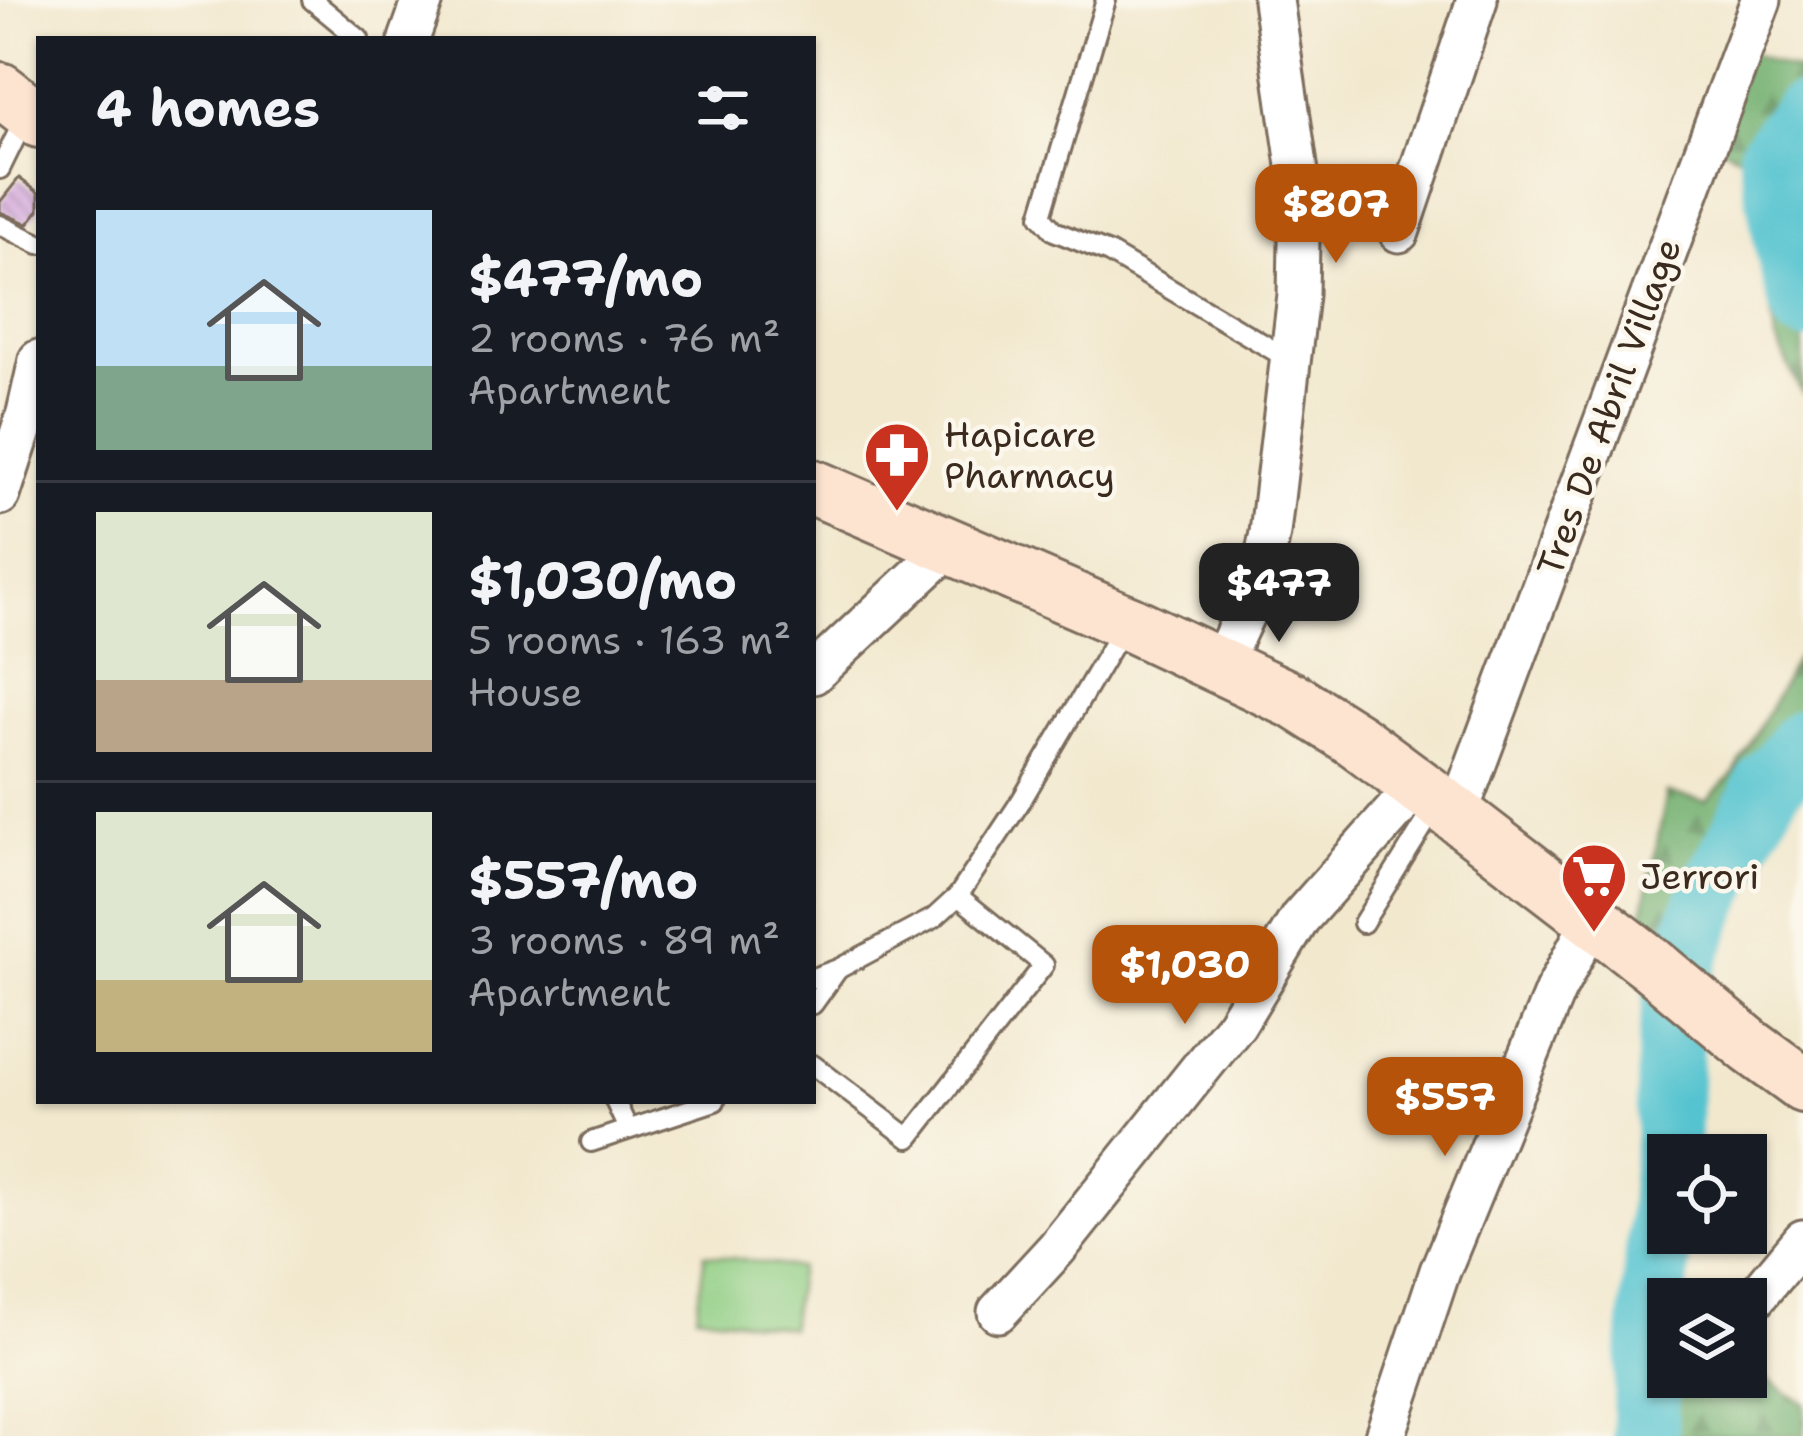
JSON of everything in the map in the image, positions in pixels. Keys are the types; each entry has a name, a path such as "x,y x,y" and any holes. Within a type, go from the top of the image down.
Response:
{"street":[{"path":"410,36 423,0"},
{"path":"1220,667 1262,578 1298,295 1300,186 1273,0"},
{"path":"1399,232 1477,0"},
{"name":"Tres De Abril Village","path":"1438,800 1761,0"},
{"path":"0,495 36,373"},
{"path":"816,488 1126,622 1297,702 1438,800 1803,1084"},
{"path":"816,671 950,546"},
{"path":"998,1312 1057,1248 1236,1024 1300,918 1438,800"},
{"path":"1385,1436 1440,1271 1555,991 1593,918"},
{"path":"1767,1284 1803,1240"}],"lane":[{"path":"312,0 355,36"},
{"path":"1106,0 1041,216 1054,231 1109,253 1291,360"},
{"path":"0,169 22,107"},
{"path":"0,225 36,243"},
{"path":"816,977 934,918 958,896 1021,801 1126,622"},
{"path":"1364,923 1438,800"},
{"path":"816,1069 909,1138 1044,965 958,896"},
{"path":"816,1000 838,968"},
{"path":"616,1104 628,1129"},
{"path":"591,1142 706,1104"}],"green space":[{"path":"1748,53 1797,68 1803,62 1803,135 1796,145 1789,197 1803,250 1803,395 1775,339 1749,161 1719,146"},
{"path":"1803,650 1803,766 1766,807 1691,966 1640,928 1667,793 1706,801 1734,773"},
{"path":"705,1254 799,1268 790,1328 696,1314"},
{"path":"1767,1381 1803,1404 1803,1436 1671,1436 1671,1398 1767,1398"}],"building":[{"path":"19,178 36,191 36,214 28,224 0,212 0,202"}],"waterway":[{"path":"1803,114 1771,155 1803,308"},
{"path":"1646,1436 1670,1049 1679,975 1709,900 1767,786 1803,743"}],"place":[{"name":"Hapicare Pharmacy","path":"897,514"},
{"name":"Jerrori","path":"1594,935"}]}
